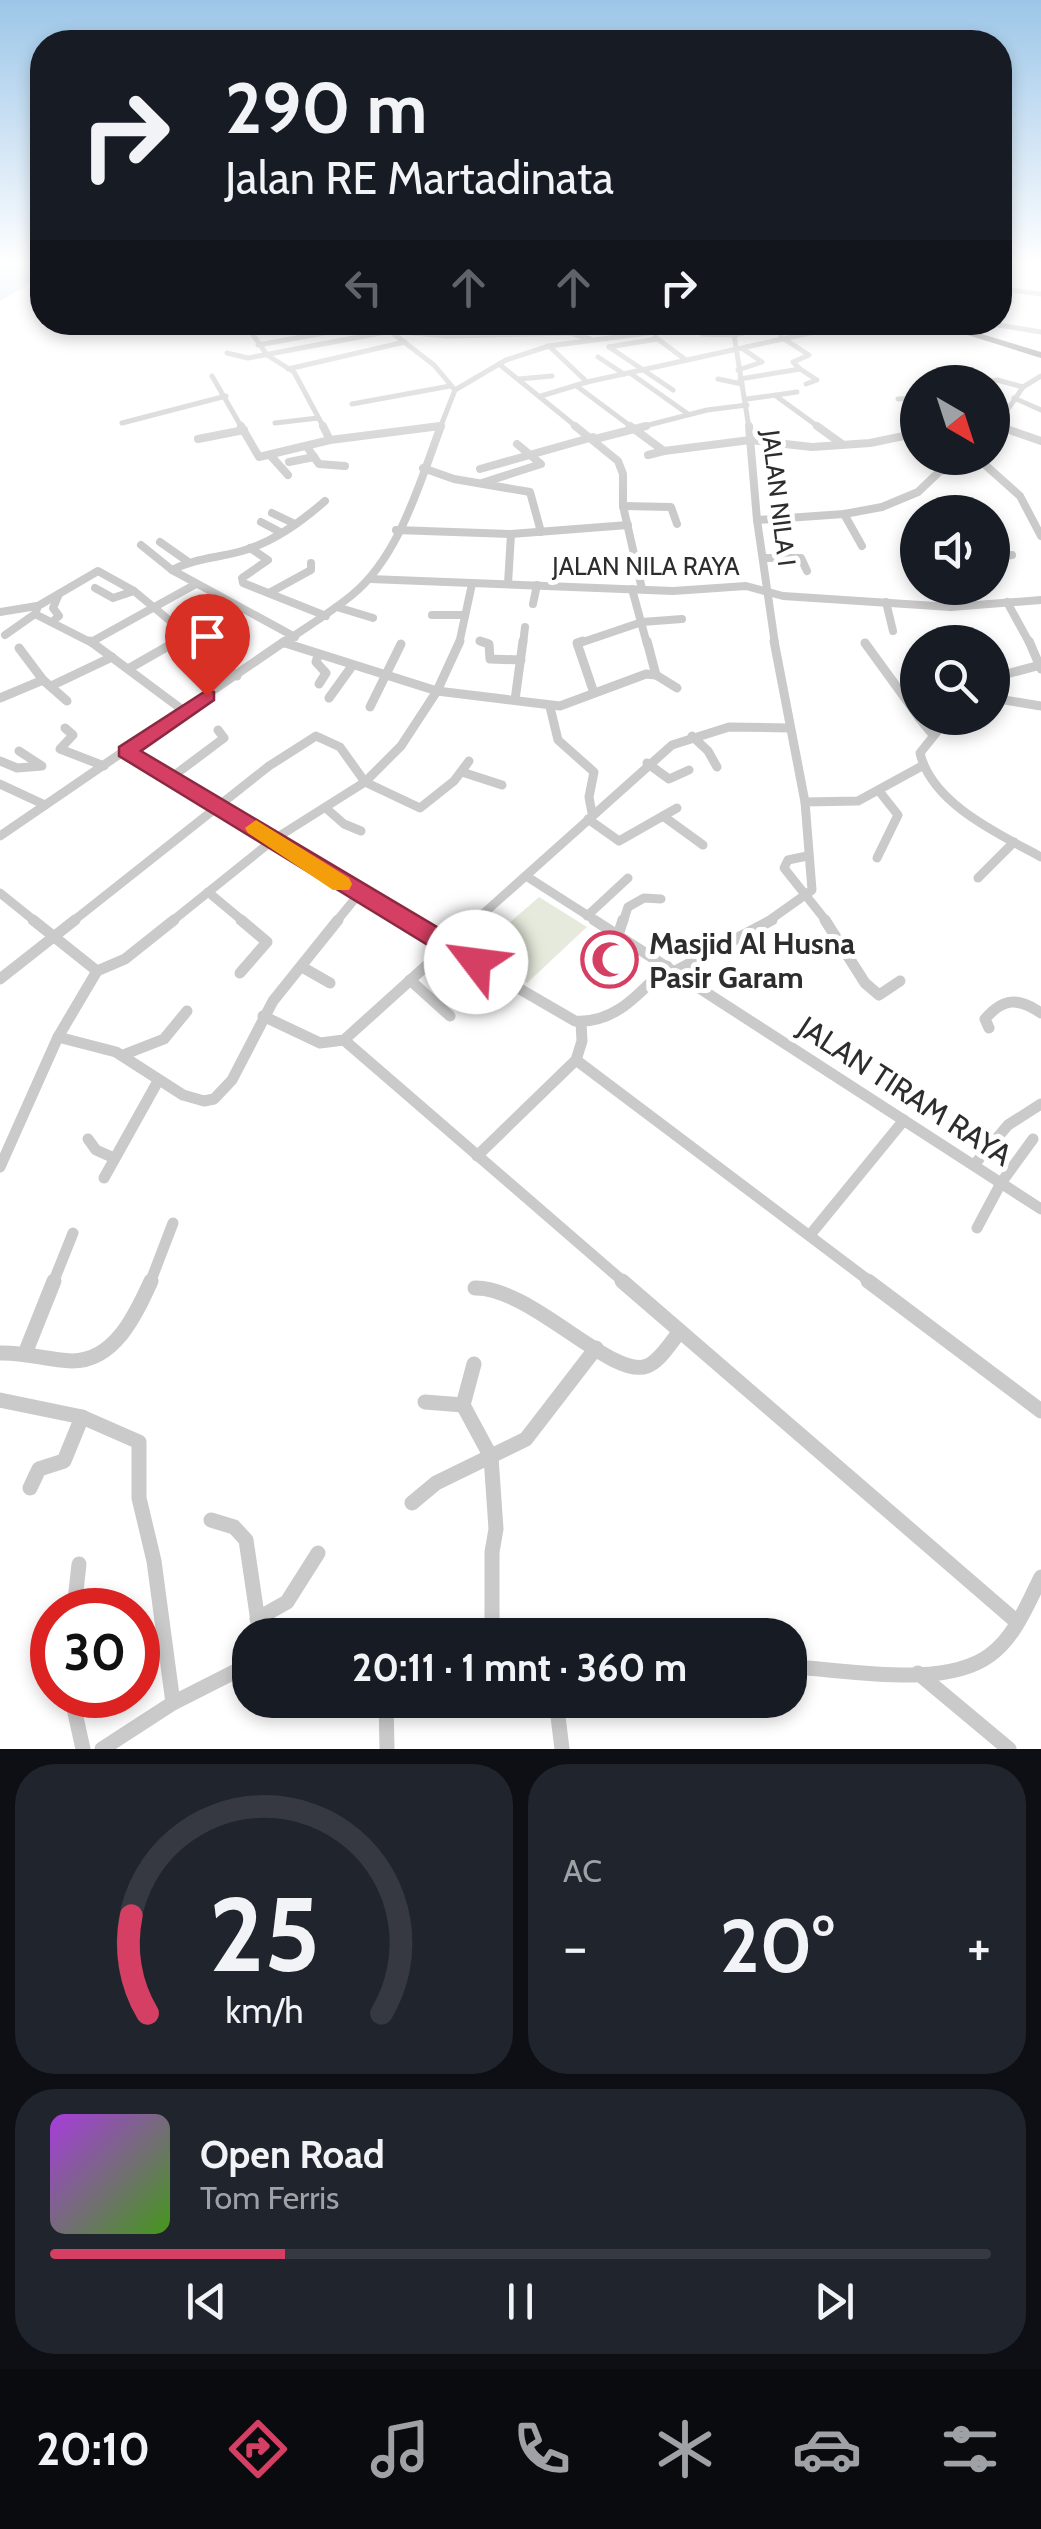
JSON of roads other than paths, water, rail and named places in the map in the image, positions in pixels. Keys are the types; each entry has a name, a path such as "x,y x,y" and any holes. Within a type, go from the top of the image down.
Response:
{"highway":[{"path":"1004,343 1041,353"},
{"path":"1008,343 1041,353"}],"street":[{"path":"258,344 266,343"},
{"path":"227,353 239,358 331,343"},
{"path":"287,369 402,343"},
{"path":"406,343 434,365 453,388"},
{"path":"352,404 453,388 509,358 568,343"},
{"path":"592,343 596,347"},
{"path":"633,343 609,347 673,390"},
{"path":"663,343 684,359"},
{"path":"735,343 736,347"},
{"path":"538,393 762,343"},
{"path":"790,343 810,355 793,362 817,380 806,384"},
{"path":"258,344 304,385 330,440"},
{"path":"502,346 509,358"},
{"path":"549,346 585,380"},
{"path":"736,347 762,362 738,370"},
{"name":"JALAN NILA I","path":"736,347 747,402 758,494 757,520 805,802 812,890 808,898"},
{"path":"598,357 688,414"},
{"path":"498,364 579,425 618,461 642,622 656,674"},
{"path":"718,379 741,382 800,369"},
{"path":"212,376 259,456 330,440 440,426"},
{"path":"520,380 552,376"},
{"path":"1010,404 1022,387 1041,376"},
{"path":"1010,384 1022,387"},
{"path":"578,387 664,451"},
{"path":"0,836 326,616 370,579 424,466 453,388"},
{"path":"480,469 688,414 797,392"},
{"path":"122,422 226,396"},
{"path":"776,396 842,444"},
{"path":"1014,398 1041,410"},
{"path":"728,406 749,419"},
{"path":"275,423 318,418"},
{"path":"198,439 244,430"},
{"path":"1010,433 1041,441"},
{"path":"648,455 750,440 812,447 900,437"},
{"path":"269,444 272,455 288,475"},
{"path":"483,483 542,464 518,444"},
{"path":"308,446 320,465 345,466"},
{"path":"812,447 816,458"},
{"path":"289,462 314,457"},
{"path":"424,466 448,478 530,492 540,532"},
{"path":"915,484 933,475"},
{"path":"757,520 861,512 918,492 933,475"},
{"path":"998,475 1020,496 1041,536"},
{"path":"172,570 187,561 250,548 296,524 325,500"},
{"path":"623,506 671,507 677,524"},
{"path":"272,513 296,524"},
{"path":"846,514 862,546"},
{"path":"261,522 280,532"},
{"path":"396,530 512,534 628,525"},
{"path":"508,584 512,534"},
{"path":"160,542 187,561"},
{"path":"141,545 172,570 295,636"},
{"path":"250,548 267,562 241,580 326,616"},
{"path":"765,558 803,559 807,571"},
{"path":"269,594 310,570 312,563"},
{"path":"5,635 58,594 101,570 134,591 237,676"},
{"name":"JALAN NILA RAYA","path":"370,579 637,589 746,586 770,593 950,607 972,605"},
{"path":"93,641 196,584"},
{"path":"0,1167 58,1037 97,971 125,959 273,840 328,809 365,782 400,746 438,691 457,653 472,584"},
{"path":"533,604 537,586"},
{"path":"95,588 113,598 134,591"},
{"path":"53,621 59,616 53,608 58,594"},
{"name":"JALAN NILA RAYA","path":"1010,602 1041,600"},
{"path":"886,602 893,632"},
{"path":"1008,605 1024,628 1040,666 1010,674"},
{"path":"337,607 373,618"},
{"path":"0,612 36,610 93,641 184,711"},
{"path":"432,616 465,615"},
{"path":"594,693 576,644 642,622 682,619"},
{"path":"515,700 525,627"},
{"path":"128,669 187,634"},
{"path":"480,642 489,644 490,659 521,660"},
{"path":"865,643 900,692"},
{"path":"285,644 438,691 550,707 641,675 656,674 677,688"},
{"path":"370,706 401,644"},
{"path":"19,648 47,683 68,701"},
{"path":"318,656 316,662 326,673 319,684"},
{"path":"0,698 112,657"},
{"path":"329,698 352,666"},
{"path":"1010,701 1041,706"},
{"path":"550,707 554,732 562,746 594,772 588,796 590,816 616,841 678,808"},
{"path":"263,1016 320,1043 344,1040 662,748 692,736 740,726 790,728"},
{"path":"65,728 73,735 60,749 104,766"},
{"path":"172,777 224,738 218,730"},
{"path":"0,979 269,766 318,735 340,748 365,782 420,808 462,772 469,760"},
{"path":"933,735 920,753 922,766 945,793 1041,858"},
{"path":"692,736 708,751 717,767"},
{"path":"126,751 358,895 581,1023 603,1022"},
{"path":"0,761 17,768 42,766 19,752"},
{"path":"648,764 669,778 689,770"},
{"path":"805,802 850,802 922,766"},
{"path":"462,772 502,785"},
{"path":"0,784 45,806"},
{"path":"877,858 898,816 878,790"},
{"path":"328,809 337,819 361,830"},
{"path":"663,816 703,846"},
{"path":"978,878 1014,842"},
{"path":"807,856 788,860 784,868 872,991 881,994 900,981"},
{"name":"JALAN TIRAM RAYA","path":"526,876 1041,1210"},
{"path":"587,916 628,878"},
{"path":"208,892 267,942 240,972"},
{"path":"0,893 97,971"},
{"path":"58,1037 123,1055 158,1081 198,1099 212,1100 230,1083 263,1016 358,895"},
{"path":"618,935 628,906 644,898 661,899"},
{"path":"582,1041 671,968 808,898"},
{"path":"302,967 330,983"},
{"path":"410,980 450,1016"},
{"path":"989,1028 986,1019 998,1002 1006,999 1020,1000 1041,1013"},
{"path":"123,1055 164,1038 187,1011"},
{"path":"477,1156 576,1060 582,1041 581,1023"},
{"path":"344,1040 1017,1622"},
{"path":"576,1060 1041,1411"},
{"path":"104,1178 158,1081"},
{"path":"974,1165 1008,1125 1041,1104"},
{"path":"810,1235 904,1120"},
{"path":"88,1139 96,1150 114,1158"},
{"path":"977,1228 1001,1183 1033,1139"},
{"path":"0,1354 26,1351 78,1361 101,1352 140,1312 174,1223"},
{"path":"26,1351 72,1233"},
{"path":"475,1288 490,1287 514,1295 630,1366 644,1368 679,1332"},
{"path":"412,1503 436,1483 526,1439 596,1348"},
{"path":"474,1364 464,1405 491,1457 496,1529 492,1618"},
{"path":"0,1400 82,1418 133,1436 142,1448 140,1498 154,1561 174,1703"},
{"path":"425,1402 464,1405"},
{"path":"30,1488 32,1476 39,1469 55,1470 64,1464 82,1418"},
{"path":"211,1520 234,1527 246,1540 257,1618"},
{"path":"268,1618 287,1602 318,1554"},
{"path":"76,1588 79,1564"},
{"path":"807,1668 934,1674 978,1664 1004,1642 1041,1576"},
{"path":"918,1672 1008,1749"},
{"path":"102,1749 174,1703 232,1673"},
{"path":"75,1718 82,1749"},
{"path":"386,1718 387,1749"},
{"path":"558,1718 562,1749"}],"place":[{"name":"Masjid Al Husna Pasir Garam","path":"610,960"}]}
